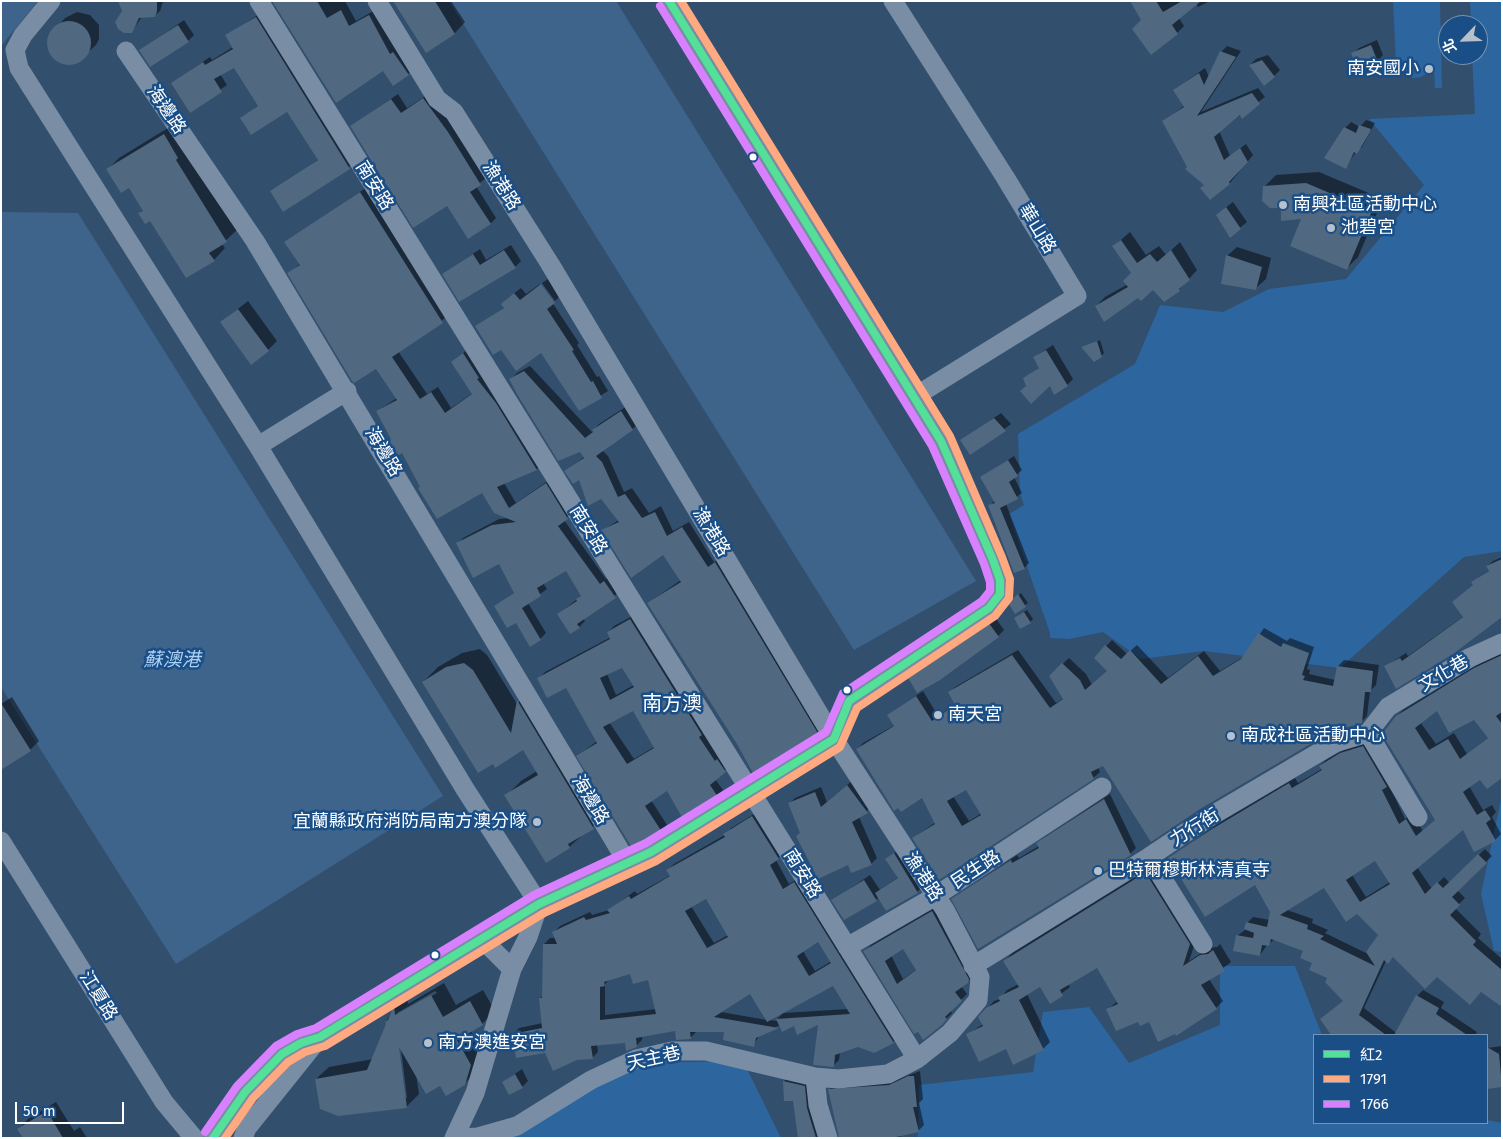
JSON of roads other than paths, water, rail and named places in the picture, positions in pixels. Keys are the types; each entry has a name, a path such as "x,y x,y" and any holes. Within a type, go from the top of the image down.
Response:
{"street":[{"path":"51,1 23,35 15,50 19,68 258,446 465,789 540,904"},
{"name":"南安路","path":"259,1 917,1059"},
{"name":"漁港路","path":"377,1 438,100 454,112 550,264 834,738 934,897 945,910 980,977 978,1000 950,1033 917,1059"},
{"path":"213,1138 245,1092 282,1054 300,1043 320,1037 540,904 651,852 834,738 849,701 989,608 1000,594 1000,580 993,560 941,441 670,1"},
{"name":"華山路","path":"893,1 1005,177 1077,296 914,397"},
{"name":"海邊路","path":"126,50 255,241 347,391 627,862"},
{"path":"258,446 347,391"},
{"name":"文化巷","path":"1368,733 1388,707 1469,658 1502,643"},
{"path":"1368,733 1418,817"},
{"name":"力行街","path":"973,966 1149,857 1206,819 1335,743 1368,733"},
{"name":"民生路","path":"847,948 934,897 1102,787"},
{"name":"江夏路","path":"4,846 164,1102 194,1138"},
{"path":"1149,857 1203,944"},
{"path":"454,1138 475,1093 512,969 528,938 540,904"},
{"path":"482,939 512,969"},
{"path":"243,1138 247,1128 320,1037"},
{"name":"天主巷","path":"461,1138 478,1137 517,1126 591,1080 636,1059 672,1051 706,1051 815,1077 838,1078 888,1074 917,1059"},
{"path":"815,1077 818,1105 828,1138"}],"water":[{"path":"1,1 38,1 1,46"},
{"path":"449,1 616,1 976,581 854,650"},
{"name":"蘇澳港","path":"1,212 78,213 443,796 176,964 1,687"}],"place":[{"name":"南安國小","path":"1429,69"},
{"name":"南興社區活動中心","path":"1283,205"},
{"name":"池碧宮","path":"1331,228"},
{"name":"南天宮","path":"938,715"},
{"name":"南成社區活動中心","path":"1231,736"},
{"name":"宜蘭縣政府消防局南方澳分隊","path":"537,822"},
{"name":"巴特爾穆斯林清真寺","path":"1098,871"},
{"name":"南方澳進安宮","path":"428,1043"}],"district":[{"name":"南方澳","path":"672,704"}]}
